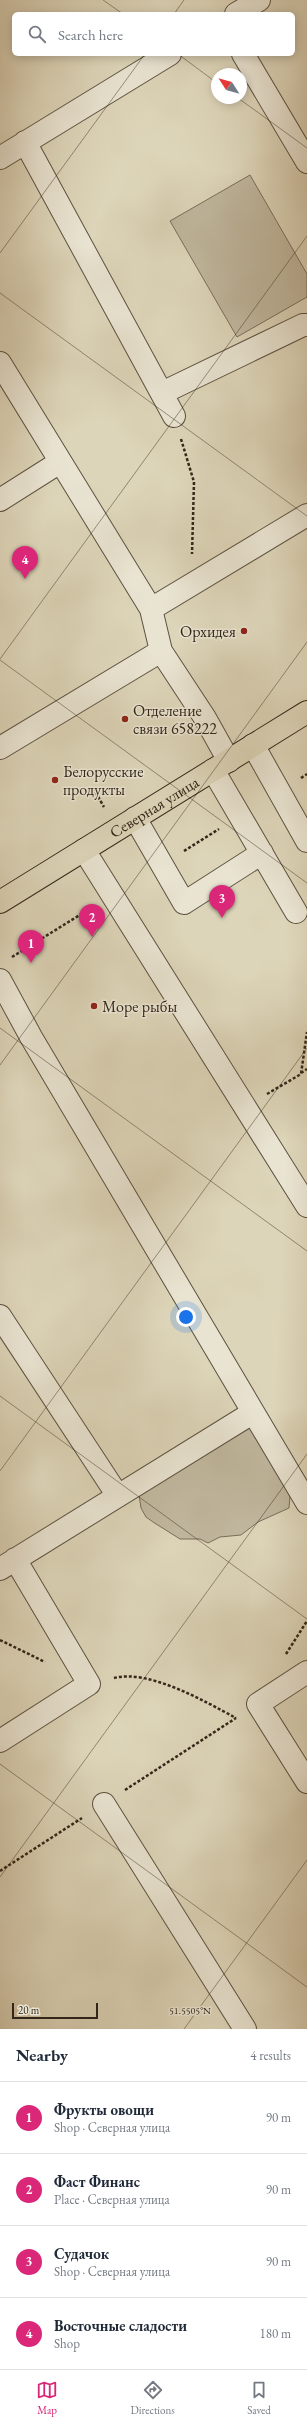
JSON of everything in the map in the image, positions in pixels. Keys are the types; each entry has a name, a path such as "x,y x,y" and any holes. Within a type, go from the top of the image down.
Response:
{"main road":[{"name":"Северная улица","path":"0,902 307,712"}],"lane":[{"path":"239,12 259,0"},
{"path":"0,158 167,56"},
{"path":"244,56 307,162"},
{"path":"25,142 174,416"},
{"path":"162,393 303,325 307,325"},
{"path":"0,363 152,609 161,651 205,718 221,766 262,853 296,912"},
{"path":"0,500 60,462"},
{"path":"152,609 307,515"},
{"path":"0,748 161,651"},
{"path":"253,745 307,841"},
{"path":"135,818 184,902 262,853"},
{"path":"84,850 307,1206"},
{"path":"3,993 307,1503"},
{"path":"0,1316 118,1496"},
{"path":"0,1741 90,1684 7,1564 252,1413"},
{"path":"307,1672 258,1704 307,1782"},
{"path":"104,1804 245,2029"}],"path":[{"path":"174,416 194,482 191,585"},
{"path":"301,1074 307,1032"},
{"path":"245,1106 301,1074 307,1069"},
{"path":"90,1684 124,1676 180,1688 236,1718"},
{"path":"0,1871 258,1704"}],"shaded area":[{"path":"250,175 307,274 307,297 237,337 170,221"},
{"path":"250,1428 290,1496 289,1508 258,1522 241,1535 220,1537 208,1543 200,1539 180,1539 146,1517 141,1508 139,1495"}],"place":[{"name":"Восточные сладости","path":"25,579"},
{"name":"Орхидея","path":"244,631"},
{"name":"Отделение связи 658222","path":"125,719"},
{"name":"Белорусские продукты","path":"55,780"},
{"name":"Судачок","path":"222,918"},
{"name":"Фаст Финанс","path":"92,937"},
{"name":"Фрукты овощи","path":"31,963"},
{"name":"Море рыбы","path":"94,1006"}]}
